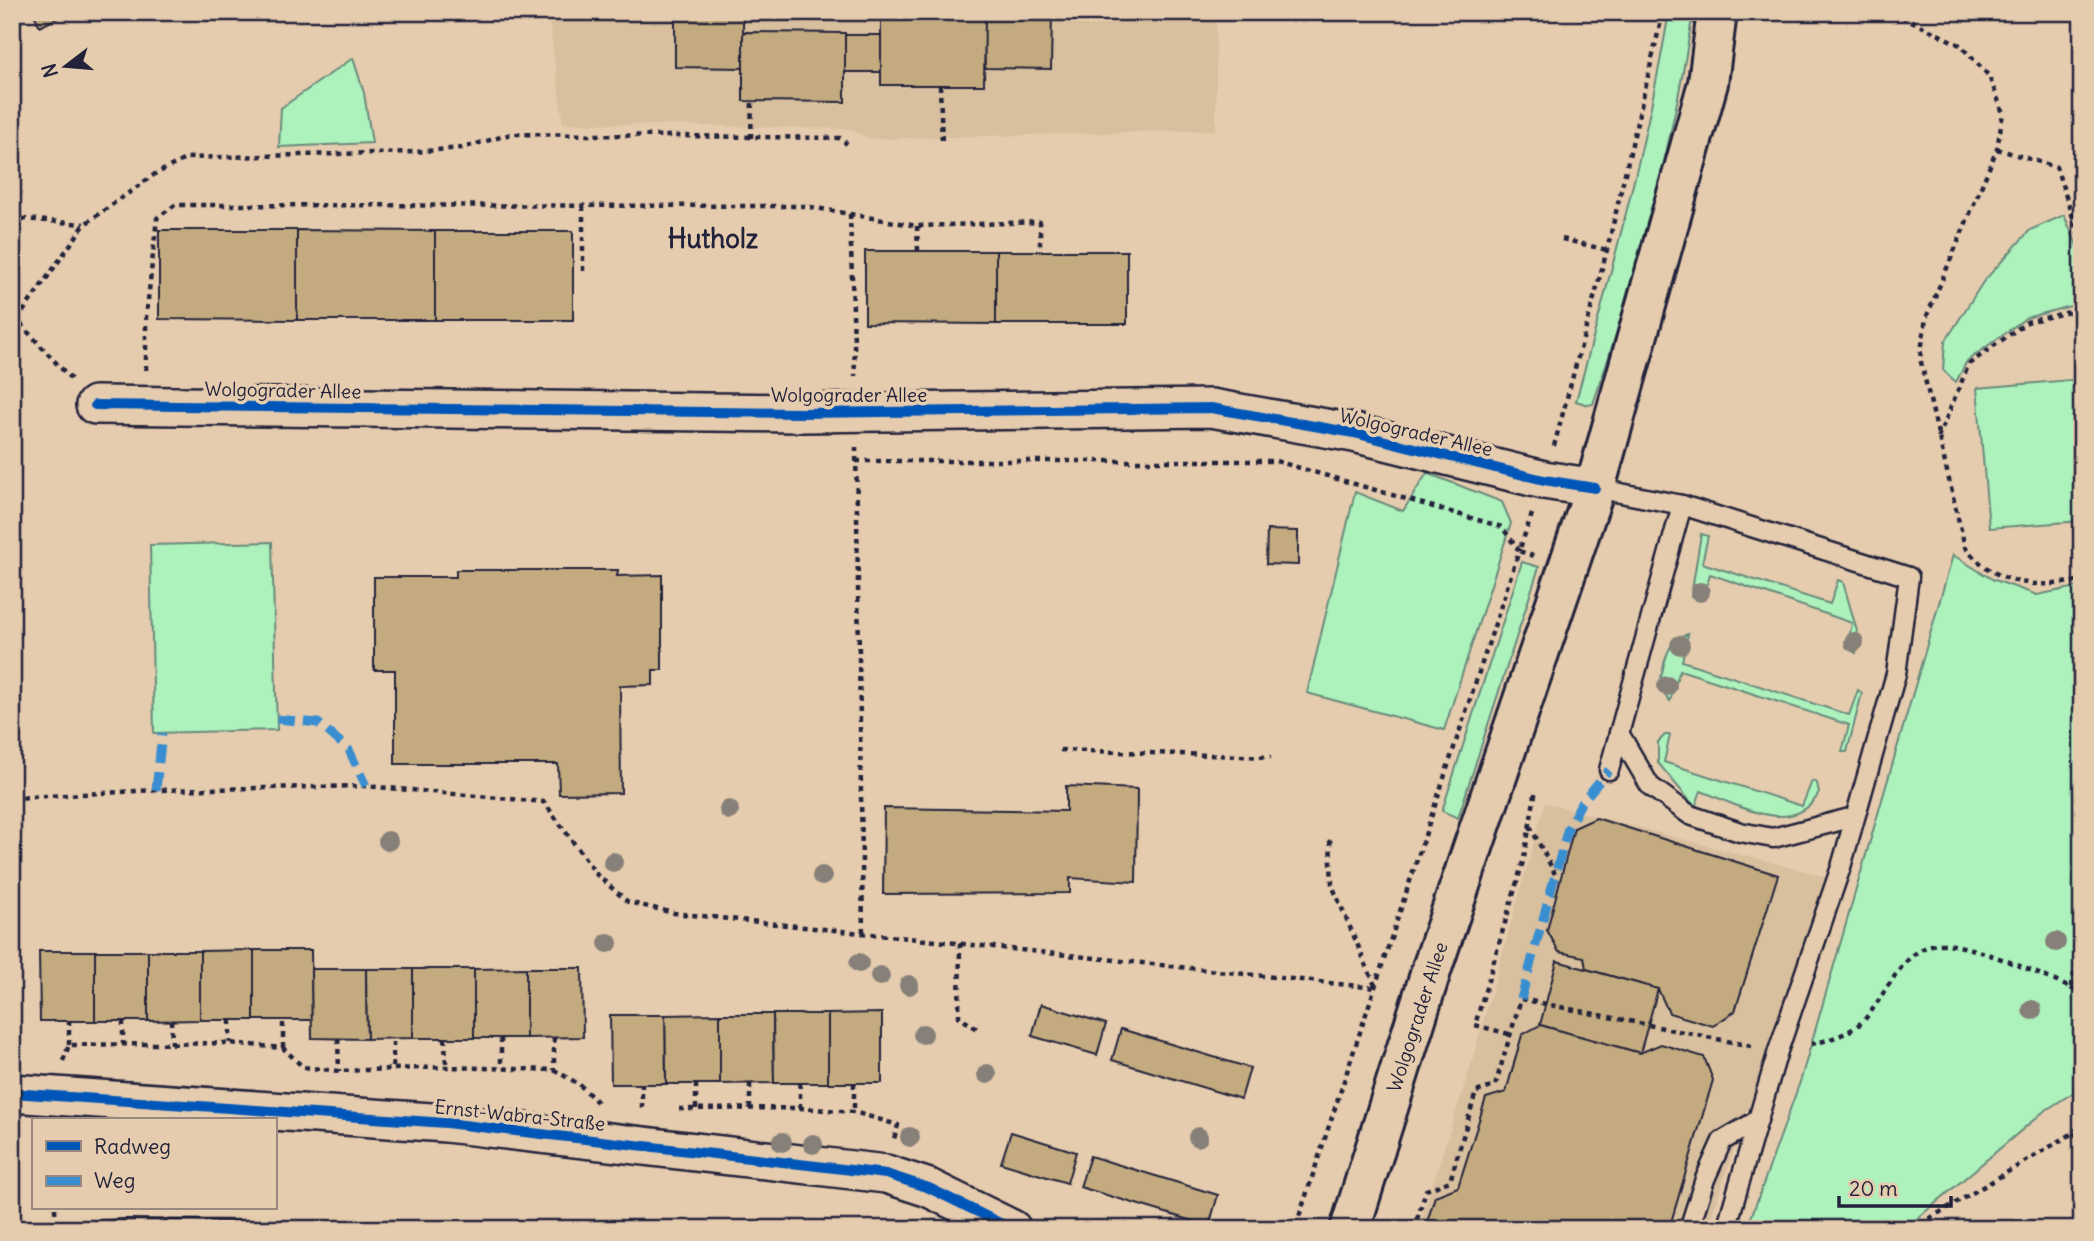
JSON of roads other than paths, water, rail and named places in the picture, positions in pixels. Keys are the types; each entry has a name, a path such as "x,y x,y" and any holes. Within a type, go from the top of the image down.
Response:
{"main road":[{"name":"Wolgograder Allee","path":"1350,1229 1432,968 1595,488 1708,83 1717,12"}],"street":[{"name":"Wolgograder Allee","path":"95,405 856,412 1211,408 1353,433 1544,481 1595,488"},
{"name":"Ernst-Wabra-Straße","path":"12,1093 446,1124 603,1126 886,1174 929,1188 1012,1229"}],"lane":[{"path":"1595,488 1682,505 1909,577 1896,674 1841,867 1778,1051 1726,1229"},
{"path":"1609,770 1682,505"},
{"path":"1619,733 1650,786 1690,815 1741,832 1773,838 1854,817"},
{"path":"1689,1229 1705,1179 1722,1141 1758,1120"}],"tram line":[{"path":"12,1226 125,1219 335,1223 390,1229"}],"district":[{"name":"Hutholz","path":"713,238"}]}
